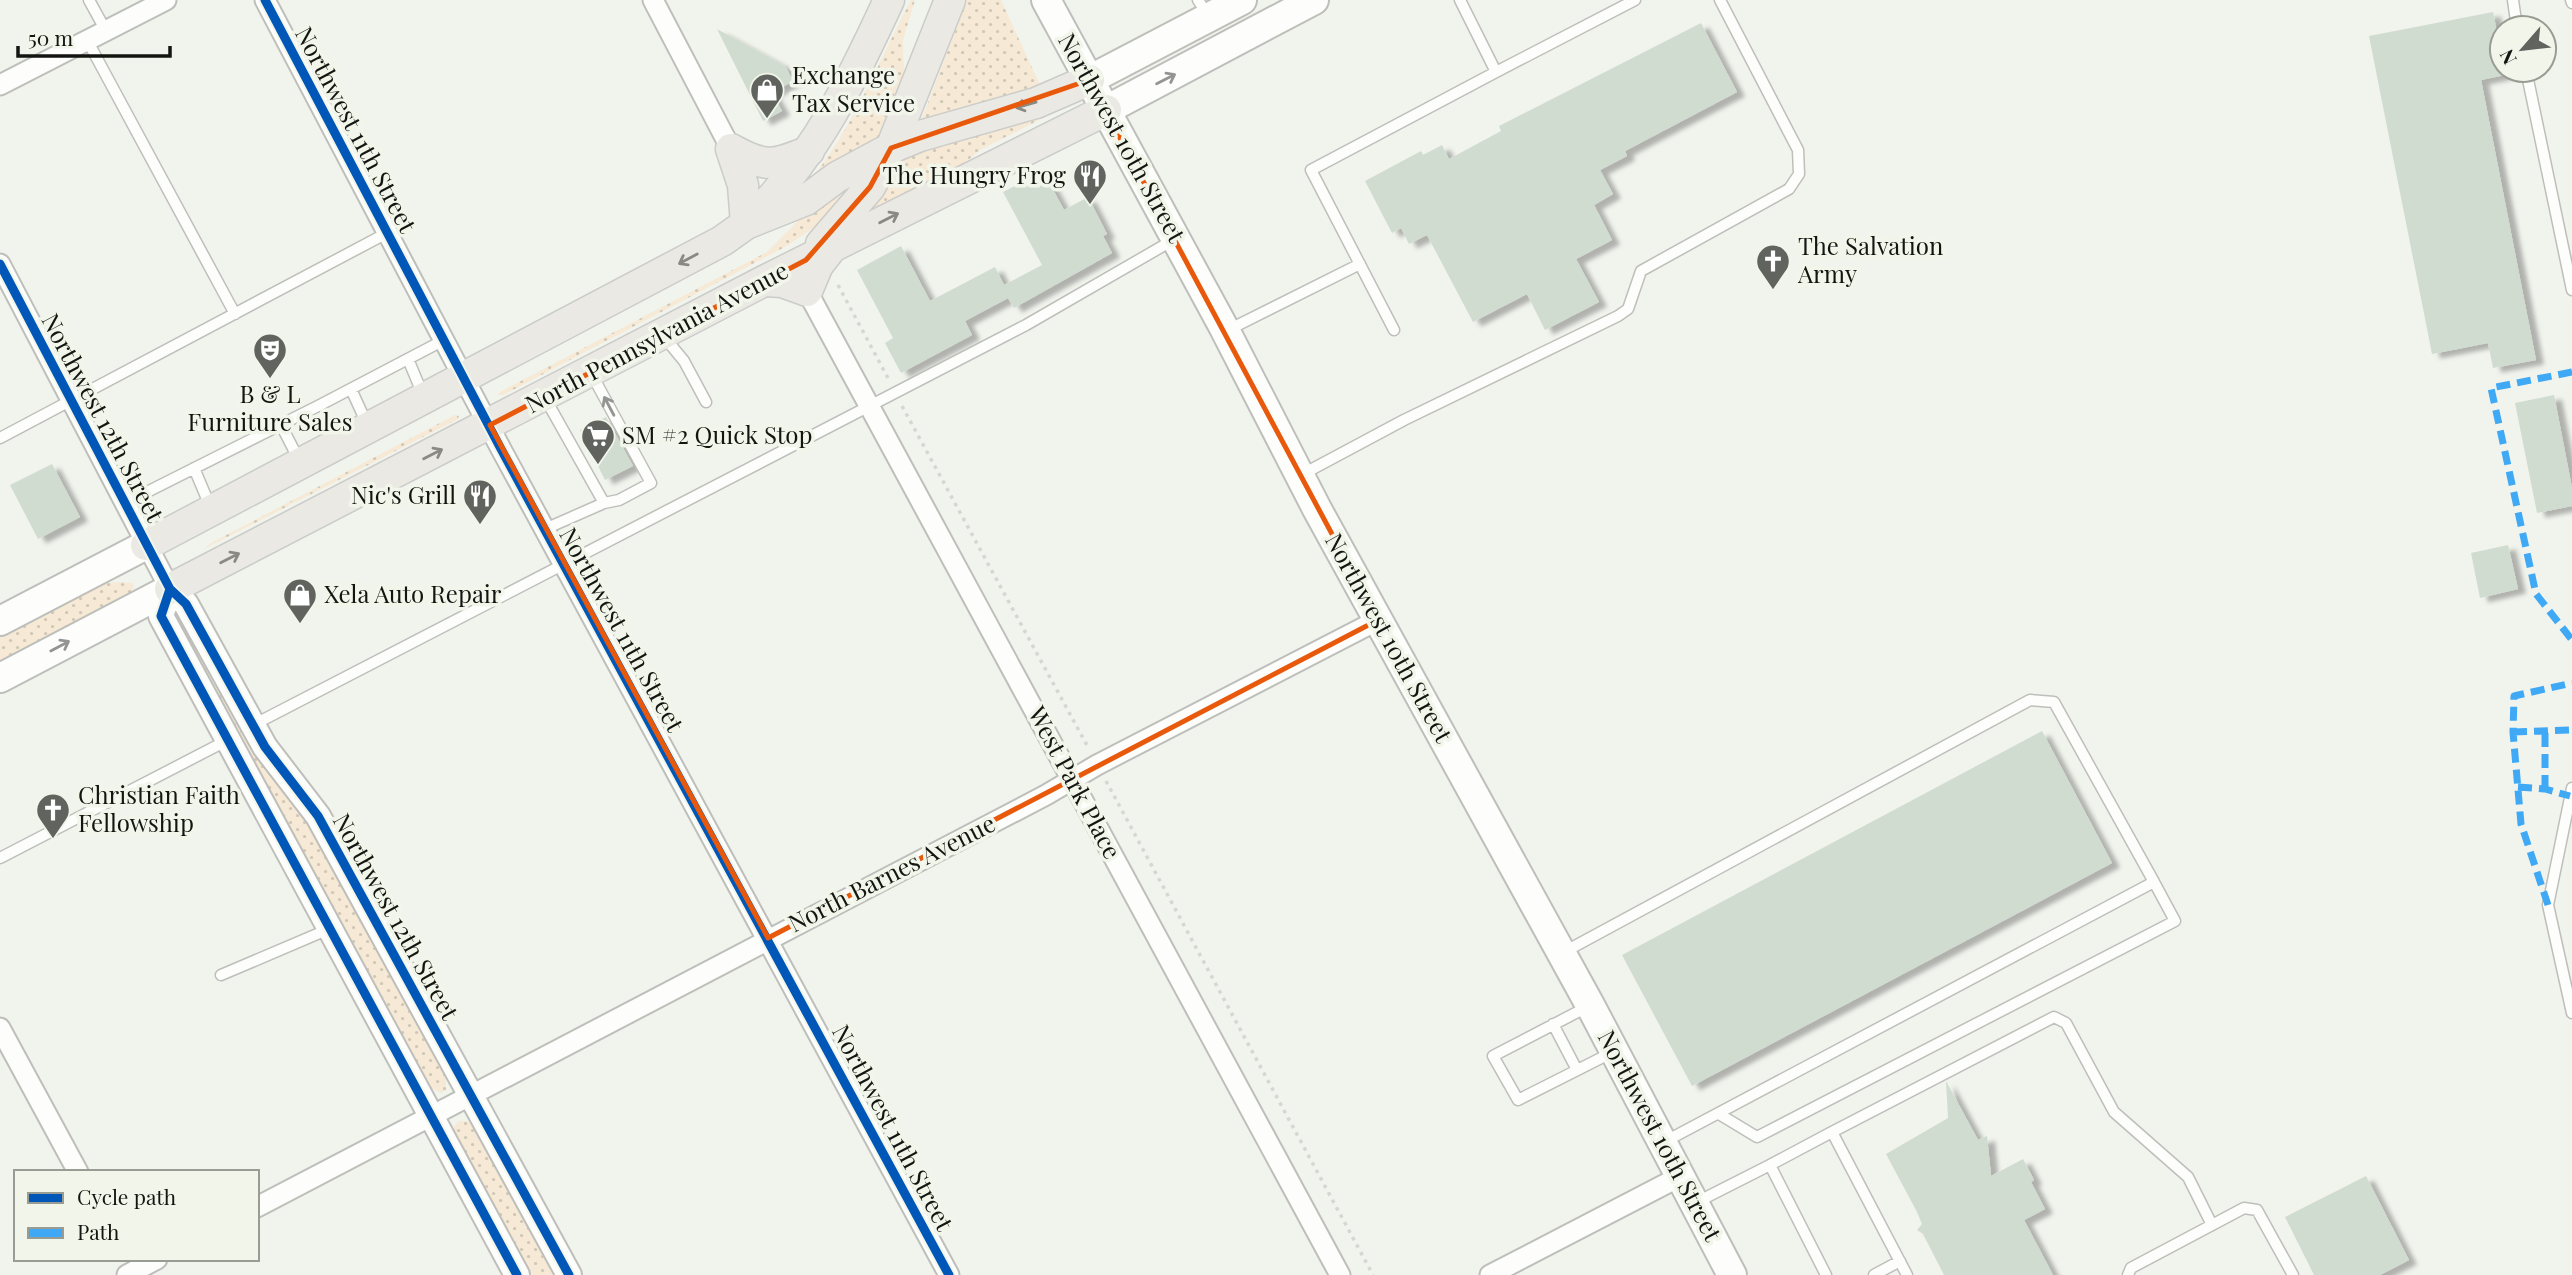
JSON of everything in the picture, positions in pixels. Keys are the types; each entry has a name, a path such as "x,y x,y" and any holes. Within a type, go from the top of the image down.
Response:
{"main road":[{"path":"0,621 722,241 746,224 779,191 832,117 889,0"},
{"path":"806,260 870,187 891,148 950,0"},
{"name":"Northwest 10th Street","path":"1046,0 1226,331 1378,620 1590,1005 1732,1275"},
{"path":"746,224 806,200 837,177 891,148 920,136 1036,103 1089,80 1203,9 1242,0"},
{"name":"North Pennsylvania Avenue","path":"0,678 764,281 1106,110 1314,0"},
{"path":"731,149 752,160 774,165 809,150"},
{"path":"731,149 743,185 746,224"},
{"path":"764,281 782,282 807,291 818,265 833,246"}],"street":[{"path":"0,85 166,0"},
{"name":"Northwest 11th Street","path":"265,0 463,378 949,1275"},
{"path":"653,0 731,149"},
{"name":"Northwest 12th Street","path":"0,264 170,589 186,604 265,747 318,816 569,1275"},
{"name":"West Park Place","path":"807,291 1340,1275"},
{"path":"170,589 162,616 517,1275"},
{"name":"North Barnes Avenue","path":"259,1206 1378,620"},
{"path":"0,1028 77,1170"},
{"path":"1490,1275 1679,1177"},
{"path":"129,1270 152,1261"}],"lane":[{"path":"89,0 106,31"},
{"path":"1460,0 1496,72"},
{"path":"1394,330 1311,170 1635,0"},
{"path":"1300,475 1404,420 1618,316 1628,309 1641,271 1789,189 1799,174 1798,150 1720,0"},
{"path":"87,40 235,314"},
{"path":"2529,84 2572,290"},
{"path":"0,438 387,233"},
{"path":"253,725 1026,325 1176,239"},
{"path":"1226,331 1360,264"},
{"path":"662,334 684,361 706,402"},
{"path":"125,503 443,340"},
{"path":"408,359 424,398"},
{"path":"545,530 604,503 619,500 651,483 591,372"},
{"path":"351,389 369,427"},
{"path":"544,396 604,503"},
{"path":"281,425 300,463"},
{"path":"194,468 212,510"},
{"path":"1561,954 2030,700 2054,702 2175,921 1757,1137 1719,1114"},
{"path":"0,858 228,740"},
{"path":"2572,788 2548,905 2572,1013"},
{"path":"1663,1142 2154,882"},
{"path":"221,975 330,929"},
{"path":"1590,1005 1493,1056 1518,1100 1614,1052"},
{"path":"1693,1204 2054,1017 2066,1023 2114,1112 2188,1177 2212,1225"},
{"path":"1553,1024 1577,1070"},
{"path":"1832,1132 1907,1275"},
{"path":"1770,1165 1826,1275"},
{"path":"2128,1275 2131,1268 2244,1208 2257,1210 2292,1275"},
{"path":"1874,1275 1900,1261"}],"highlighted area":[{"path":"1089,80 1378,620 768,938 490,425 806,260 870,187 891,148"}],"shaded area":[{"path":"911,0 915,0 903,40 904,78 883,137 804,188 850,121"},
{"path":"967,0 1001,0 1040,85 920,124"},
{"path":"1054,109 1055,112 980,150 952,174 866,215 900,156"},
{"path":"860,178 826,217 783,248 503,395 498,395 767,252 807,212"},
{"path":"455,415 459,416 458,419 202,550 213,542"},
{"path":"132,583 134,587 127,597 0,667 0,634 99,584"},
{"path":"180,612 309,825 446,1078 446,1090 441,1093 431,1088 183,632"},
{"path":"459,1121 472,1124 553,1275 532,1275 454,1133 454,1127"}],"building":[{"path":"2493,12 2488,14 2488,79 2481,80 2536,360 2493,368 2488,343 2432,354 2369,36"},
{"path":"1701,23 1737,92 1625,151 1627,156 1600,170 1613,194 1594,205 1612,240 1576,259 1599,302 1545,330 1527,294 1473,322 1427,235 1409,244 1401,228 1392,233 1365,181 1421,151 1423,155 1442,145 1449,159 1501,131 1499,126"},
{"path":"717,29 785,66 793,81 772,93 782,111 763,121"},
{"path":"1043,171 1064,210 1088,197 1107,234 1103,236 1112,253 1014,308 1008,298 965,321 972,335 901,373 885,343 893,338 857,270 901,246 930,301 995,267 1004,285 1042,265 1003,192"},
{"path":"2554,395 2572,488 2572,506 2537,513 2515,403"},
{"path":"606,417 633,466 605,480 580,430"},
{"path":"52,464 80,517 38,539 10,485"},
{"path":"2508,545 2518,589 2480,598 2471,553"},
{"path":"2042,731 2112,863 1692,1086 1622,955"},
{"path":"1946,1081 1978,1140 1987,1136 1991,1176 2023,1159 2045,1209 2024,1220 2053,1275 1944,1275 1923,1234 1917,1230 1922,1224 1886,1154 1948,1118"},
{"path":"2366,1176 2409,1260 2380,1275 2314,1275 2285,1217"}],"marked path":[{"path":"2572,372 2491,388 2536,594 2572,640"},
{"path":"2548,905 2521,824 2513,732 2514,696 2572,683"},
{"path":"2545,730 2545,789"},
{"path":"2513,732 2572,730"},
{"path":"2518,787 2545,789 2570,796"}],"cycle path":[{"path":"265,0 501,449 949,1275"},
{"path":"0,264 170,589 186,604 265,747 318,816 569,1275"},
{"path":"170,589 161,616 517,1275"}],"place":[{"name":"Exchange Tax Service","path":"767,120"},
{"name":"The Hungry Frog","path":"1090,206"},
{"name":"The Salvation Army","path":"1773,291"},
{"name":"B & L Furniture Sales","path":"270,380"},
{"name":"SM #2 Quick Stop","path":"598,466"},
{"name":"Nic's Grill","path":"480,526"},
{"name":"Xela Auto Repair","path":"300,625"},
{"name":"Christian Faith Fellowship","path":"53,840"}]}
